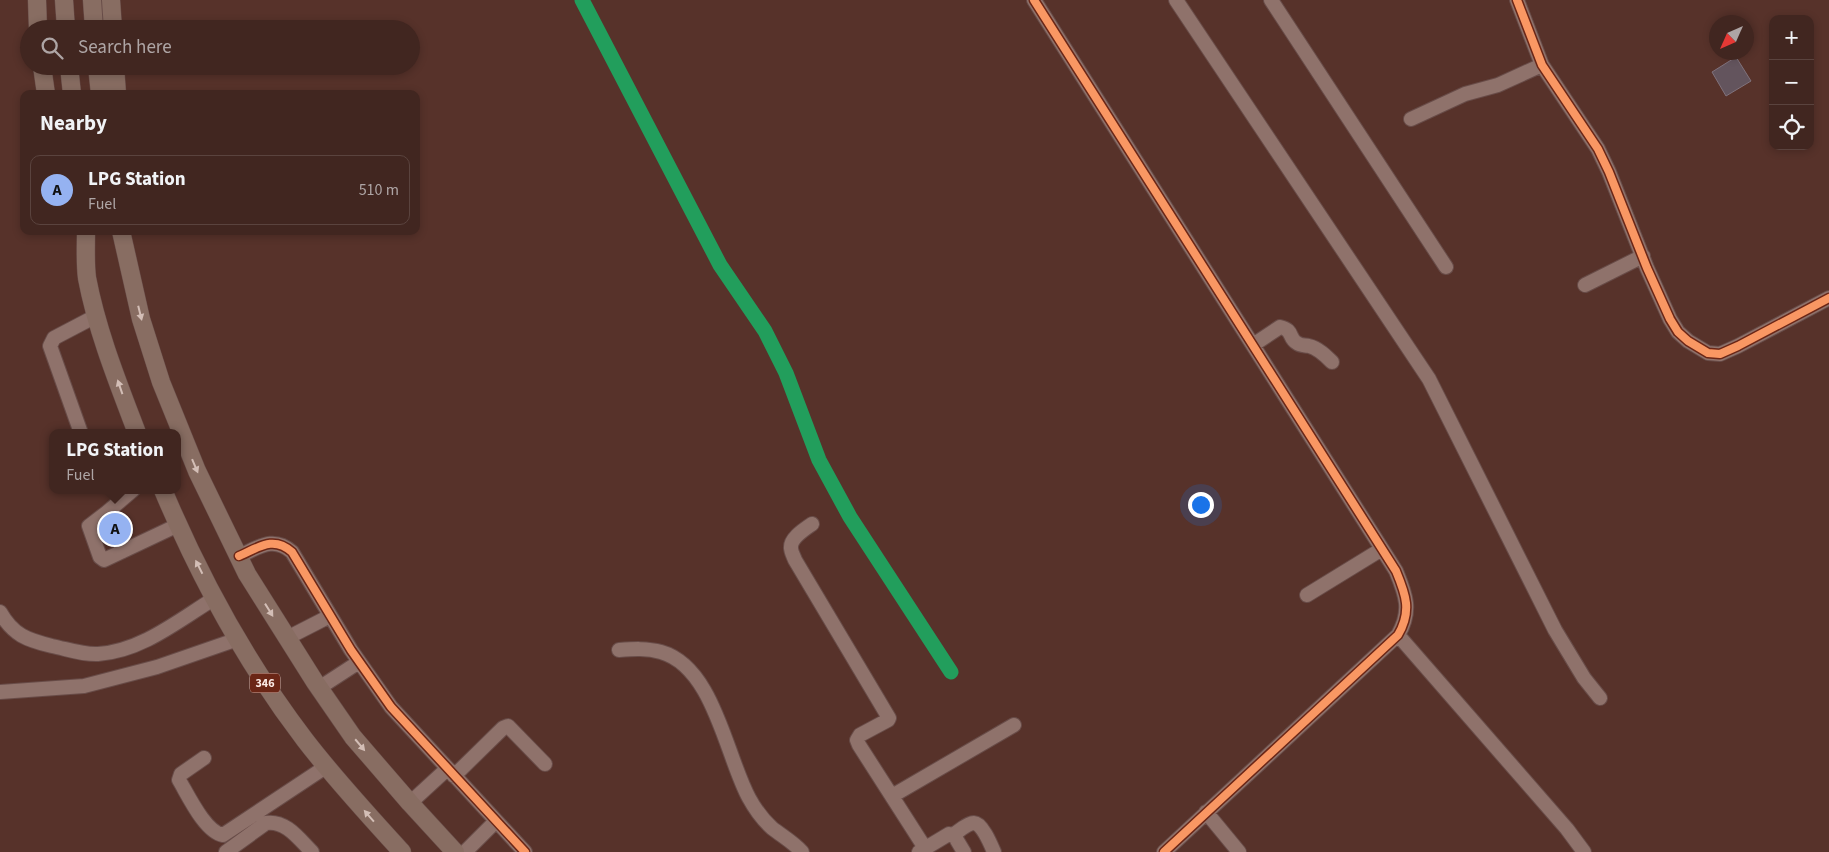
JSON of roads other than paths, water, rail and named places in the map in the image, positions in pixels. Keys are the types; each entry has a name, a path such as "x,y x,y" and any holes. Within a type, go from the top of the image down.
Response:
{"main road":[{"path":"37,0 38,20"},
{"path":"64,0 65,20"},
{"path":"92,0 93,20"},
{"path":"112,0 112,20"},
{"path":"43,75 45,90"},
{"path":"70,75 72,90"},
{"path":"98,75 100,90"},
{"path":"116,75 117,90"},
{"path":"76,235 96,316 136,429"},
{"path":"86,235 87,276"},
{"path":"122,235 141,319 161,382 180,429"},
{"path":"128,235 133,283"},
{"path":"181,431 197,471 247,574 319,688 353,737 455,852"},
{"name":"346","path":"165,494 178,525 215,598 267,686 306,741 402,852"}],"street":[{"path":"1034,0 1396,571 1406,595 1405,616 1398,635 1164,852"},
{"path":"1176,0 1428,379 1555,630 1584,678 1600,698"},
{"path":"1271,0 1446,267"},
{"path":"1517,0 1542,65 1598,149 1670,319 1678,332 1688,342 1708,353 1720,354 1829,298"},
{"path":"1411,119 1465,94 1498,85 1542,65"},
{"path":"1585,285 1643,256"},
{"path":"80,429 50,346 54,338 96,316"},
{"path":"1252,345 1280,327 1290,332 1293,340 1297,343 1317,349 1332,362"},
{"path":"128,494 89,526 100,557 104,560 178,525"},
{"path":"106,513 123,551"},
{"path":"812,524 798,535 793,541 791,548 796,560 888,714 888,720 860,735 857,740 892,796 921,851 948,834 953,835 971,824 977,824 981,827 994,852"},
{"path":"238,556 271,542 286,548 296,559 359,662 391,707 526,852"},
{"path":"1307,595 1382,549"},
{"path":"0,612 7,623 19,635 72,651 97,654 125,649 147,640 215,598"},
{"path":"287,638 330,616"},
{"path":"1398,635 1567,829 1584,852"},
{"path":"0,692 84,686 157,667 238,639"},
{"path":"619,650 640,648 661,652 683,664 705,692 719,721 748,797 764,820 802,852"},
{"path":"319,688 359,662"},
{"path":"892,796 1014,725"},
{"path":"410,803 451,772 503,728 508,726 545,764"},
{"path":"204,758 181,774 179,780 201,818 214,831 223,835 327,766"},
{"path":"1206,812 1239,852"},
{"path":"465,852 496,821"},
{"path":"226,852 270,822 281,824 312,852"},
{"path":"953,835 964,852"}],"waterway":[{"path":"582,0 720,265 765,331 786,373 819,460 850,517 951,672"}],"place":[{"name":"LPG Station","path":"115,529"}]}
